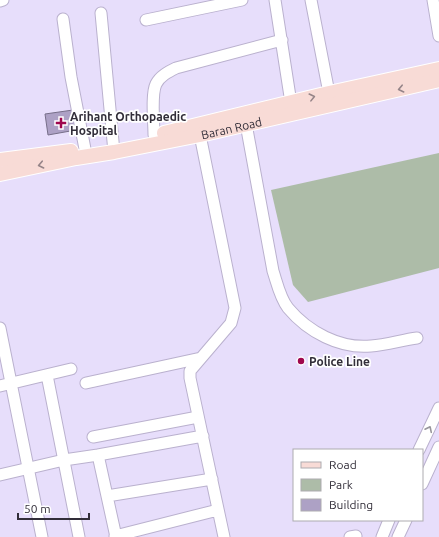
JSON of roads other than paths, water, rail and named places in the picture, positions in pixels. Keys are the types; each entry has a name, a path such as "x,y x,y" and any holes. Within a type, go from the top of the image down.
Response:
{"main road":[{"name":"Baran Road","path":"0,174 76,158 154,135 329,93 439,69"},
{"name":"Baran Road","path":"0,160 84,149 114,148 200,135 439,80"}],"street":[{"path":"146,20 242,0"},
{"path":"275,0 291,103"},
{"path":"310,0 329,93"},
{"path":"432,0 439,36"},
{"path":"101,13 114,148"},
{"path":"63,19 71,77 84,149"},
{"path":"154,135 153,100 156,84 165,73 176,68 282,40"},
{"path":"246,124 273,271 279,291 287,307 302,322 323,337 349,344 371,346 417,338"},
{"path":"200,135 235,308 231,322 190,371 198,418 224,537"},
{"path":"0,328 5,385 28,468 42,537"},
{"path":"86,383 201,358"},
{"path":"5,385 71,369"},
{"path":"47,375 79,537"},
{"path":"419,449 439,408"},
{"path":"93,437 198,418"},
{"path":"0,475 64,460 203,436"},
{"path":"423,482 439,447"},
{"path":"98,455 116,536 218,510"},
{"path":"106,496 212,479"},
{"path":"382,537 389,521"},
{"path":"398,537 406,521"}],"place":[{"name":"Arihant Orthopaedic Hospital","path":"61,123"},
{"name":"Police Line","path":"301,361"}]}
